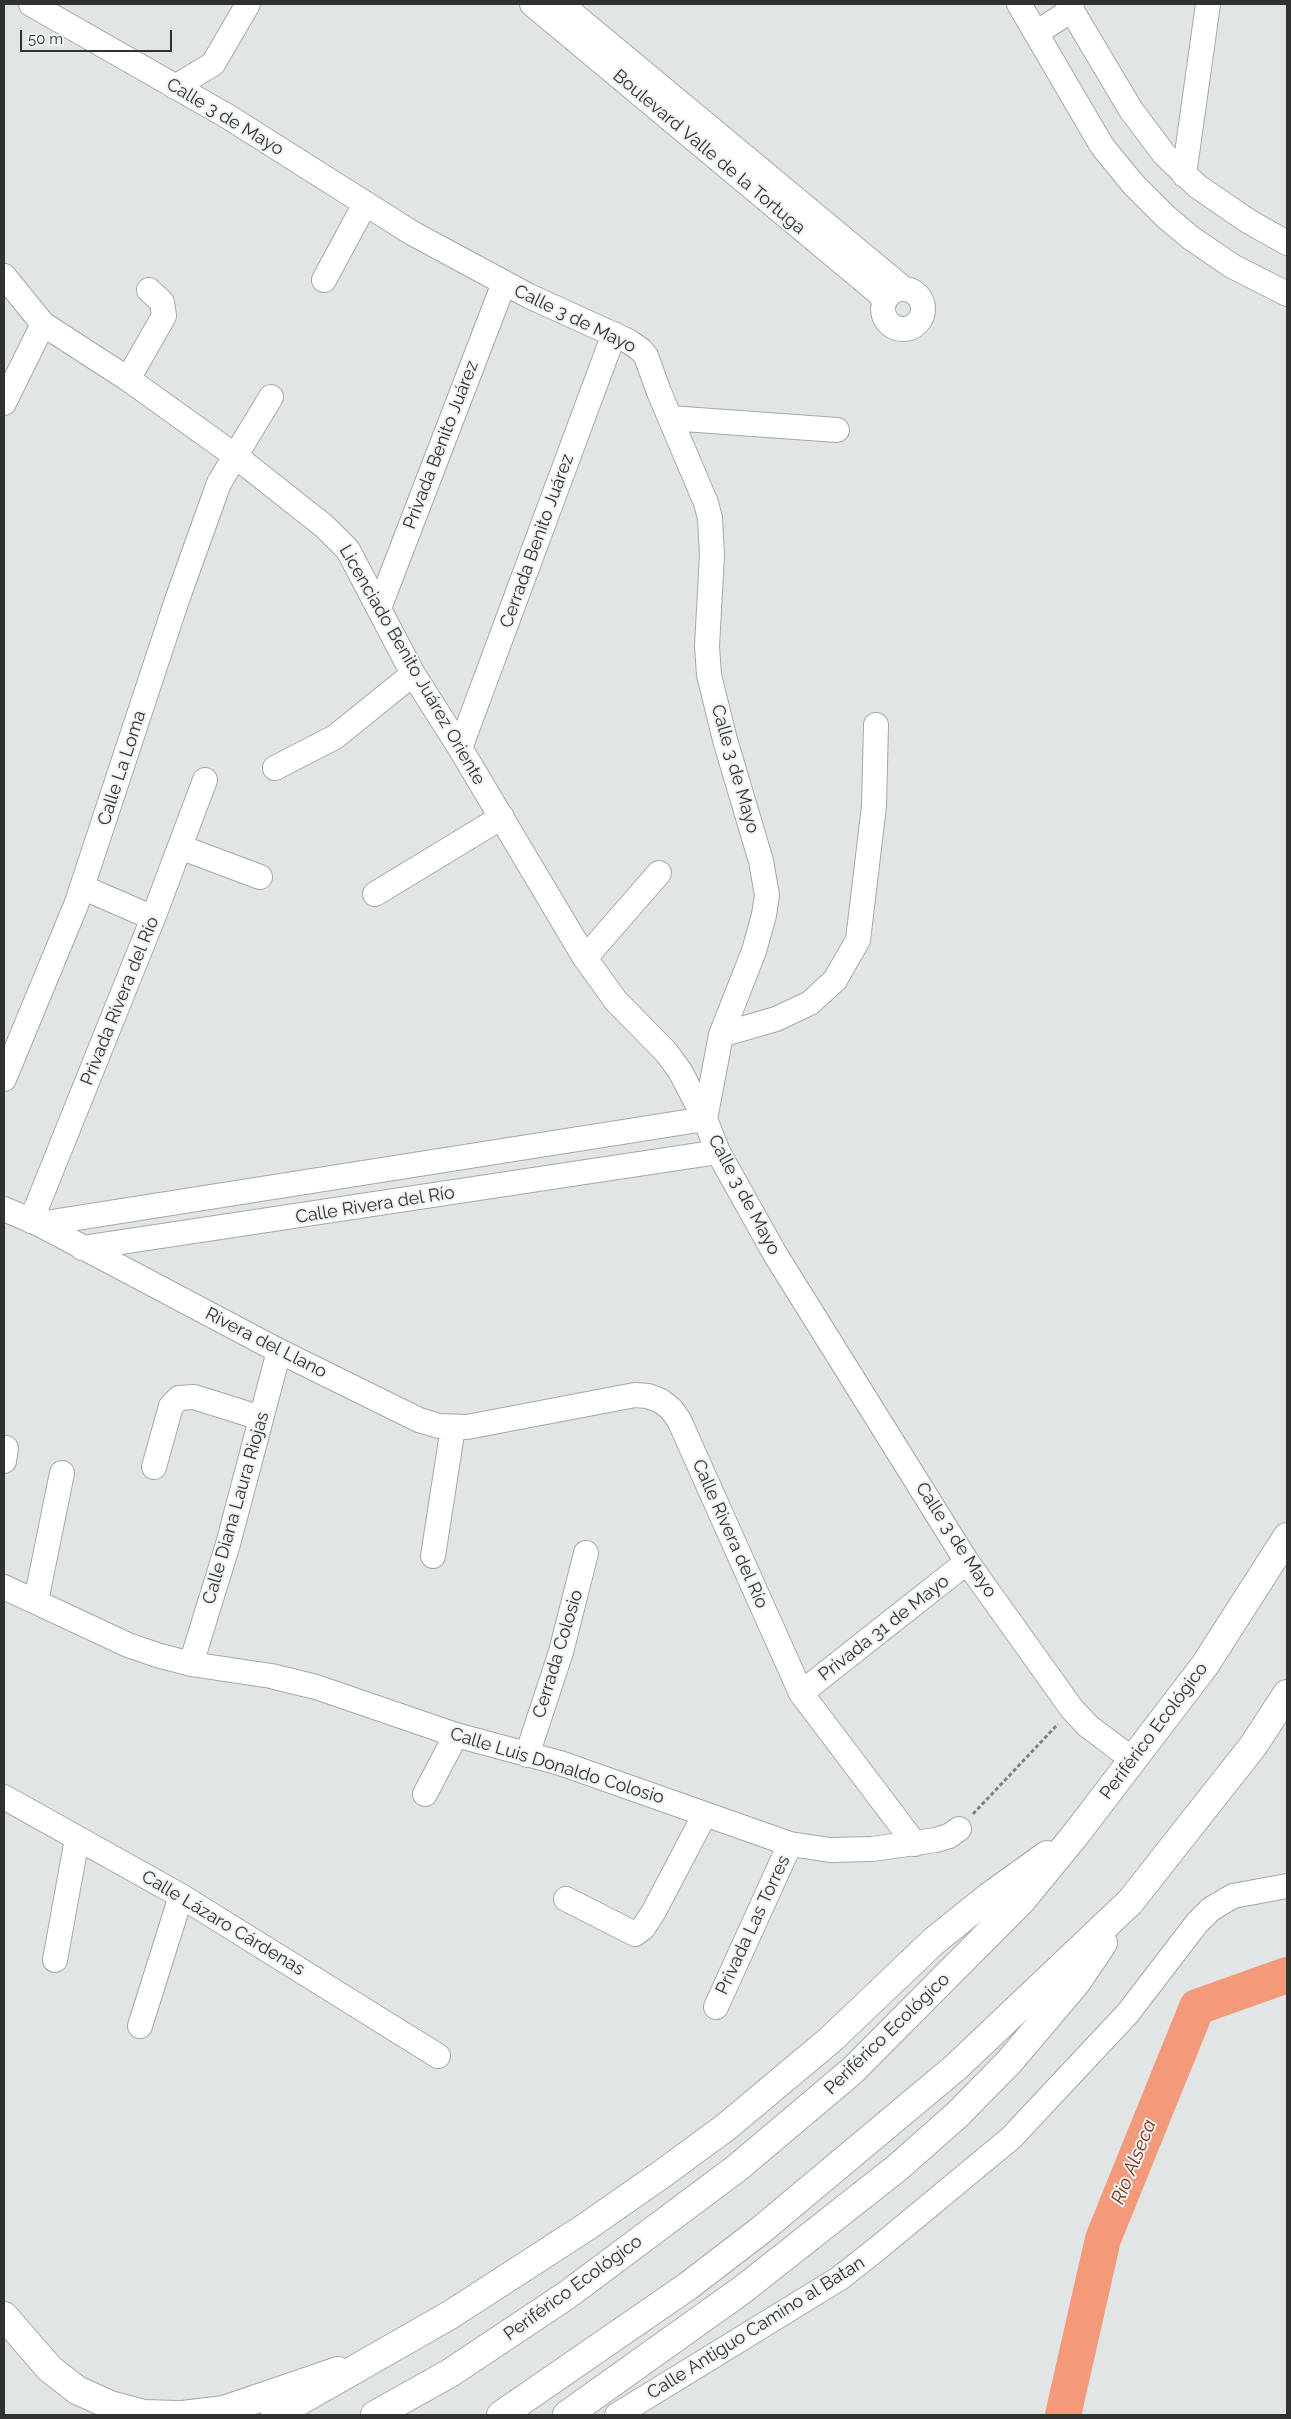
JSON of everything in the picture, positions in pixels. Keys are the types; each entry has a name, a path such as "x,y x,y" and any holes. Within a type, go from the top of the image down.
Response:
{"main road":[{"name":"Periférico Ecológico","path":"376,2415 450,2373 567,2295 737,2168 799,2118 852,2071 1022,1900 1076,1834 1205,1665 1287,1537"},
{"path":"567,2415 742,2290 897,2168 957,2115 1009,2062 1076,1983 1130,1902 1253,1746 1287,1694"},
{"path":"275,2415 466,2305 586,2227 726,2127 830,2040 934,1941 990,1896 1076,1834"},
{"path":"501,2415 688,2286 776,2218 956,2067 1130,1902"},
{"path":"4,2316 50,2369 77,2390 110,2405 144,2414 176,2415"},
{"path":"183,2415 224,2410 370,2360"}],"street":[{"name":"Calle 3 de Mayo","path":"31,4 227,116 412,233 504,283 635,345 646,356 706,503 710,518 712,537 707,646 709,675 723,732 765,876 767,895 764,915 739,993 721,1035 705,1119 718,1152 775,1254 967,1562 1072,1709 1088,1726 1134,1760"},
{"path":"174,87 213,64 248,4"},
{"name":"Boulevard Valle de la Tortuga","path":"532,4 895,294 561,4"},
{"path":"1184,175 1208,4"},
{"path":"1021,5 1102,146 1133,184 1191,238 1232,266 1287,294"},
{"path":"1036,33 1070,6 1131,110 1164,154 1184,175 1248,222 1287,243"},
{"path":"324,280 365,204"},
{"name":"Licenciado Benito Juárez Oriente","path":"4,276 43,324 128,379 234,455 338,538 348,550 413,674 460,748 586,958 616,1001 666,1052 680,1071 705,1119"},
{"name":"Privada Benito Juárez","path":"380,608 504,283"},
{"path":"128,379 164,316 162,302 149,290"},
{"path":"4,403 43,324"},
{"name":"Cerrada Benito Juárez","path":"460,748 614,334"},
{"name":"Calle La Loma","path":"4,1079 82,887 177,600 219,484 234,455 271,397"},
{"path":"670,418 837,430"},
{"path":"275,768 335,737 413,674"},
{"path":"721,1035 776,1019 810,1003 835,980 858,940 862,923 874,806 876,726"},
{"name":"Privada Rivera del Río","path":"35,1223 205,780"},
{"path":"375,894 502,817"},
{"path":"180,847 260,877"},
{"path":"586,958 659,873"},
{"path":"82,887 153,918"},
{"name":"Calle Rivera del Río","path":"35,1223 304,1184 705,1119"},
{"path":"531,1147 537,1179"},
{"name":"Calle Rivera del Río","path":"82,1248 308,1216 718,1152"},
{"path":"304,1184 308,1216"},
{"path":"4,1209 82,1248"},
{"name":"Rivera del Llano","path":"82,1248 279,1351 419,1420 453,1427"},
{"name":"Calle Diana Laura Riojas","path":"191,1664 228,1544 279,1351"},
{"name":"Calle Rivera del Río","path":"453,1427 467,1427 635,1395 648,1396 671,1408 680,1420 801,1694 915,1844"},
{"path":"154,1467 171,1406 179,1398 194,1397 261,1418"},
{"path":"433,1556 453,1427"},
{"path":"36,1602 62,1473"},
{"name":"Cerrada Colosio","path":"527,1755 561,1652 586,1553"},
{"name":"Privada 31 de Mayo","path":"801,1694 967,1562"},
{"name":"Calle Luis Donaldo Colosio","path":"4,1586 128,1645 191,1664 294,1681 456,1735 585,1771 790,1844 838,1850 915,1844 949,1836 959,1829"},
{"path":"425,1794 456,1735"},
{"name":"Calle Lázaro Cárdenas","path":"4,1797 181,1896 438,2056"},
{"path":"566,1898 636,1934 643,1928 653,1913 705,1814"},
{"path":"55,1960 77,1839"},
{"name":"Privada Las Torres","path":"716,2006 790,1844"},
{"name":"Calle Antiguo Camino al Batan","path":"617,2415 840,2278 1011,2138 1128,2013 1197,1923 1211,1909 1233,1896 1287,1886"},
{"path":"140,2026 181,1896"}],"path":[{"path":"959,1829 1072,1709"}],"waterway":[{"name":"Rio Alseca","path":"1063,2415 1103,2239 1197,2007 1287,1975"}]}
